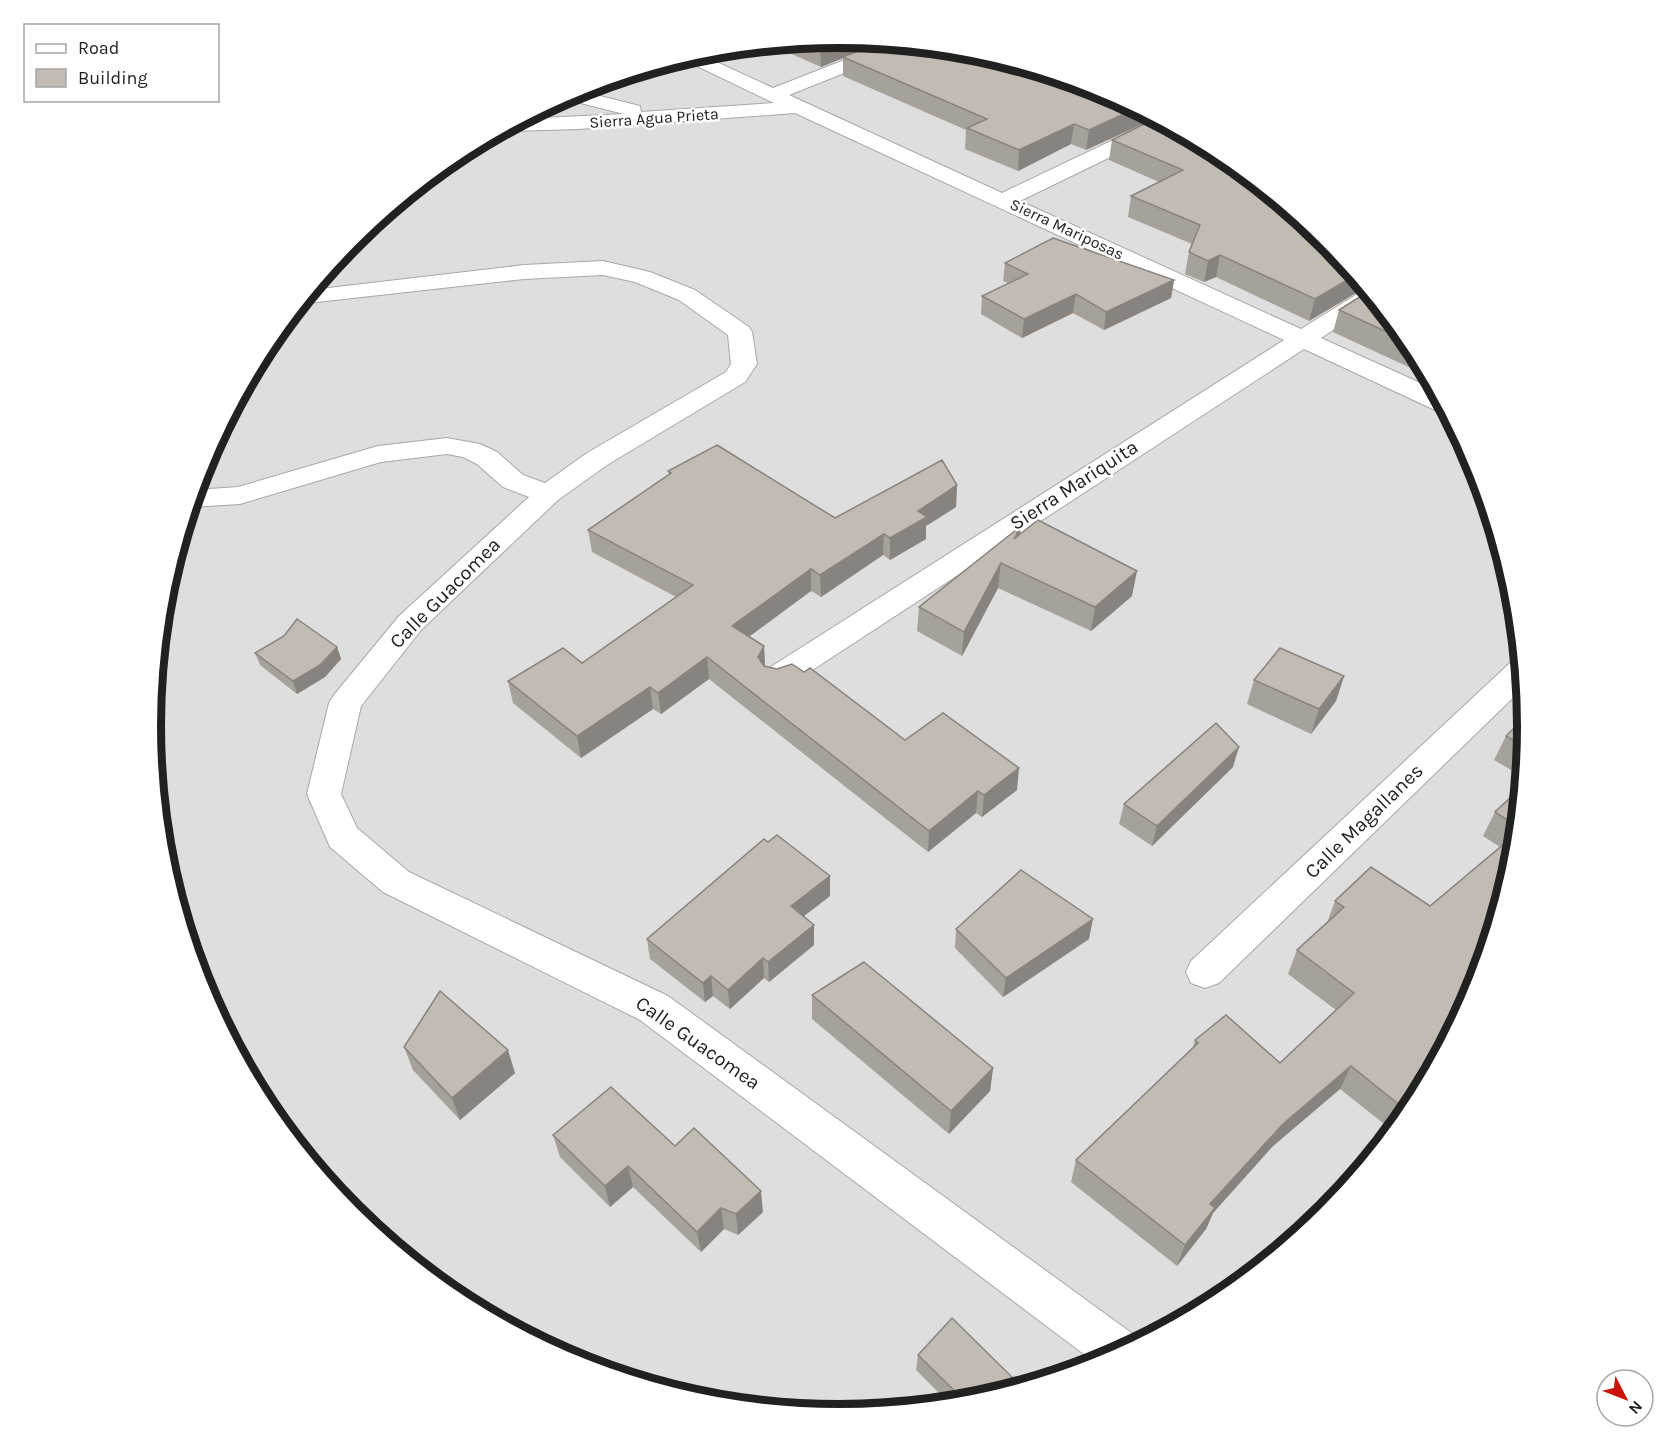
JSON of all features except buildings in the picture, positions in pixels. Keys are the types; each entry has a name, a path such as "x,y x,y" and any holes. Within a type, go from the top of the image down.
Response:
{"street":[{"path":"772,95 887,49"},
{"name":"Sierra Mariposas","path":"702,62 1433,399"},
{"path":"584,98 663,118"},
{"name":"Sierra Agua Prieta","path":"528,124 663,118 797,107"},
{"path":"1005,200 1156,127"},
{"name":"Calle Guacomea","path":"315,297 524,272 603,268 642,277 687,295 740,332 744,364 736,376 597,459 548,494 410,623 345,703 324,794 343,837 396,882 654,1008 1111,1347"},
{"name":"Sierra Mariquita","path":"777,678 1365,298"},
{"path":"201,498 240,495 378,454 447,446 470,450 487,458 513,481 527,489 548,494"},
{"name":"Calle Magallanes","path":"1205,972 1515,676"}],"shaded area":[{"path":"795,49 884,49 972,61 1015,71 1057,84 1139,118 1216,162 1252,188 1287,216 1349,279 1403,349 1427,387 1448,426 1482,508 1504,594 1512,638 1518,726 1516,770 1512,814 1494,901 1482,944 1448,1026 1427,1065 1377,1139 1349,1173 1287,1236 1216,1290 1178,1313 1139,1334 1057,1368 972,1391 928,1398 884,1403 795,1403 707,1391 664,1381 622,1368 540,1334 500,1313 427,1264 392,1236 330,1173 276,1103 252,1065 231,1026 197,944 175,858 167,814 161,726 163,682 167,638 185,551 197,508 231,426 252,387 302,313 330,279 392,216 463,162 501,139 540,118 622,84 707,61 751,54"}]}
